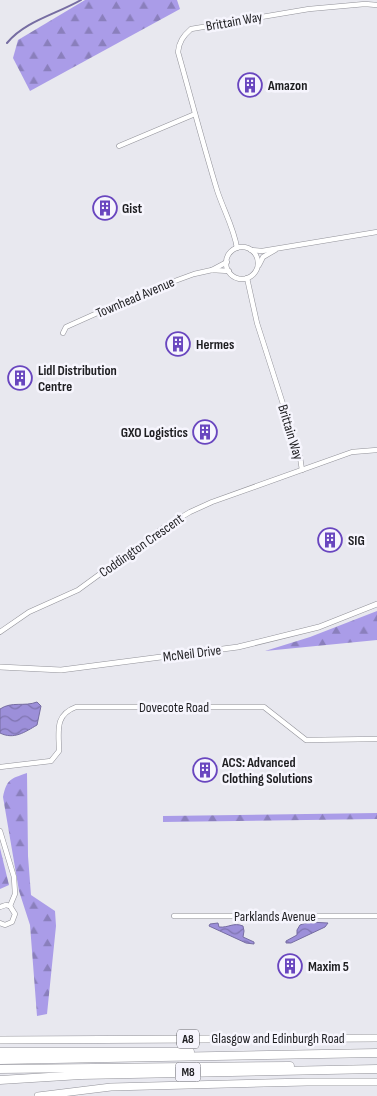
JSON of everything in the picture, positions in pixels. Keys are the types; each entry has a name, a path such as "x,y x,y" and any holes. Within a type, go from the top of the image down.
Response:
{"highway":[{"name":"Glasgow and Edinburgh Road","path":"0,1040 377,1038"},
{"name":"M8","path":"0,1052 377,1054"},
{"name":"M8","path":"0,1060 310,1054"},
{"name":"M8","path":"0,1069 220,1066 377,1068"},
{"name":"M8","path":"0,1080 108,1075 377,1068"},
{"path":"38,1096 89,1089 140,1086 377,1082"}],"street":[{"name":"Brittain Way","path":"237,248 236,239 221,201 178,52 179,44 184,35 191,29 309,9 377,4"},
{"path":"119,146 195,114"},
{"path":"279,248 263,257 253,275 247,278 236,278 229,272 227,262 230,254 237,248 242,247 262,251 279,248 377,232"},
{"path":"251,250 257,258 258,267"},
{"name":"Townhead Avenue","path":"63,333 66,327 142,293 194,274 212,270 227,262"},
{"name":"Townhead Avenue","path":"212,270 229,272"},
{"name":"Brittain Way","path":"247,278 257,323 300,457 302,470"},
{"name":"Coddington Crescent","path":"0,632 29,612 78,590 138,545 189,512 352,452 377,450"},
{"name":"McNeil Drive","path":"0,667 61,670 238,647 319,627 377,604"},
{"name":"Dovecote Road","path":"0,767 51,760 59,751 59,725 62,716 68,710 76,707 264,708 306,740 377,739"},
{"path":"0,831 14,877 15,894 10,906"},
{"path":"0,907 10,906"},
{"path":"0,923 8,924 14,921 15,914 10,906"},
{"name":"Parklands Avenue","path":"174,916 377,916"}],"green space":[{"path":"85,0 177,0 180,9 30,91 13,58 18,40"},
{"path":"377,611 377,640 265,651 310,637"},
{"path":"27,773 28,856 31,895 55,911 56,926 47,1014 37,1016 30,925 19,891 3,797 10,780"},
{"path":"377,813 377,819 163,822 163,816"},
{"path":"0,848 9,885 0,889"}],"water":[{"path":"37,702 41,706 37,725 15,735 10,736 0,733 0,709 9,705"},
{"path":"309,922 328,923 325,927 291,943 286,943 286,941 297,935 300,925"},
{"path":"218,923 219,927 243,926 243,937 254,942 254,944 246,943 209,926 210,924"}],"waterway":[{"path":"7,43 14,35 32,23 81,0"}],"place":[{"name":"Amazon","path":"250,85"},
{"name":"Gist","path":"105,208"},
{"name":"Hermes","path":"178,344"},
{"name":"Lidl Distribution Centre","path":"20,378"},
{"name":"GXO Logistics","path":"205,432"},
{"name":"SIG","path":"330,540"},
{"name":"ACS: Advanced Clothing Solutions","path":"205,770"},
{"name":"Maxim 5","path":"290,966"}]}
